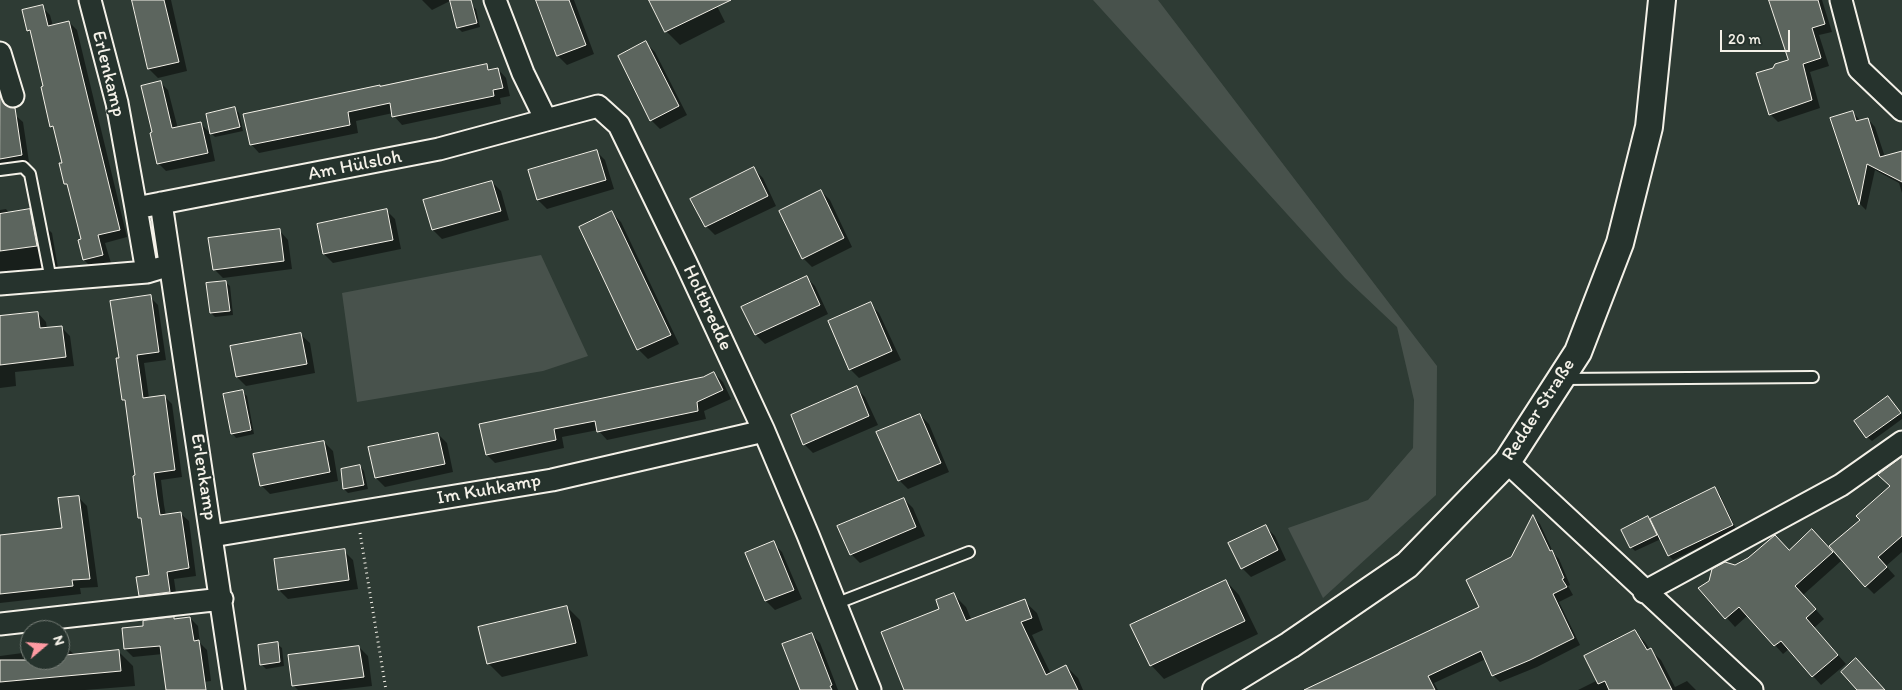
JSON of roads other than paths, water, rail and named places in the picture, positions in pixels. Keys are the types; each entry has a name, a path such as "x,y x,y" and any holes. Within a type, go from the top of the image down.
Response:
{"street":[{"name":"Erlenkamp","path":"90,0 117,103 147,272"},
{"path":"495,0 523,73 546,120"},
{"name":"Redder Straße","path":"1216,690 1290,645 1407,565 1506,462 1578,352 1620,243 1649,127 1662,0"},
{"path":"1841,0 1860,69 1902,110"},
{"path":"0,53 13,96"},
{"name":"Holtbredde","path":"546,120 598,106 619,125 686,263 764,432 870,690"},
{"name":"Am Hülsloh","path":"161,203 439,149 546,120"},
{"name":"Erlenkamp","path":"161,203 222,599 234,690"},
{"path":"136,208 161,203"},
{"path":"0,284 147,272 170,265"},
{"name":"Im Kuhkamp","path":"212,536 552,480 764,432"},
{"path":"1644,592 1841,485 1902,442"},
{"path":"1506,462 1644,592 1752,690"},
{"path":"0,624 222,599"}],"lane":[{"path":"0,170 23,167 30,174 51,280"},
{"path":"1560,379 1813,377"},
{"path":"836,604 969,552"}]}
